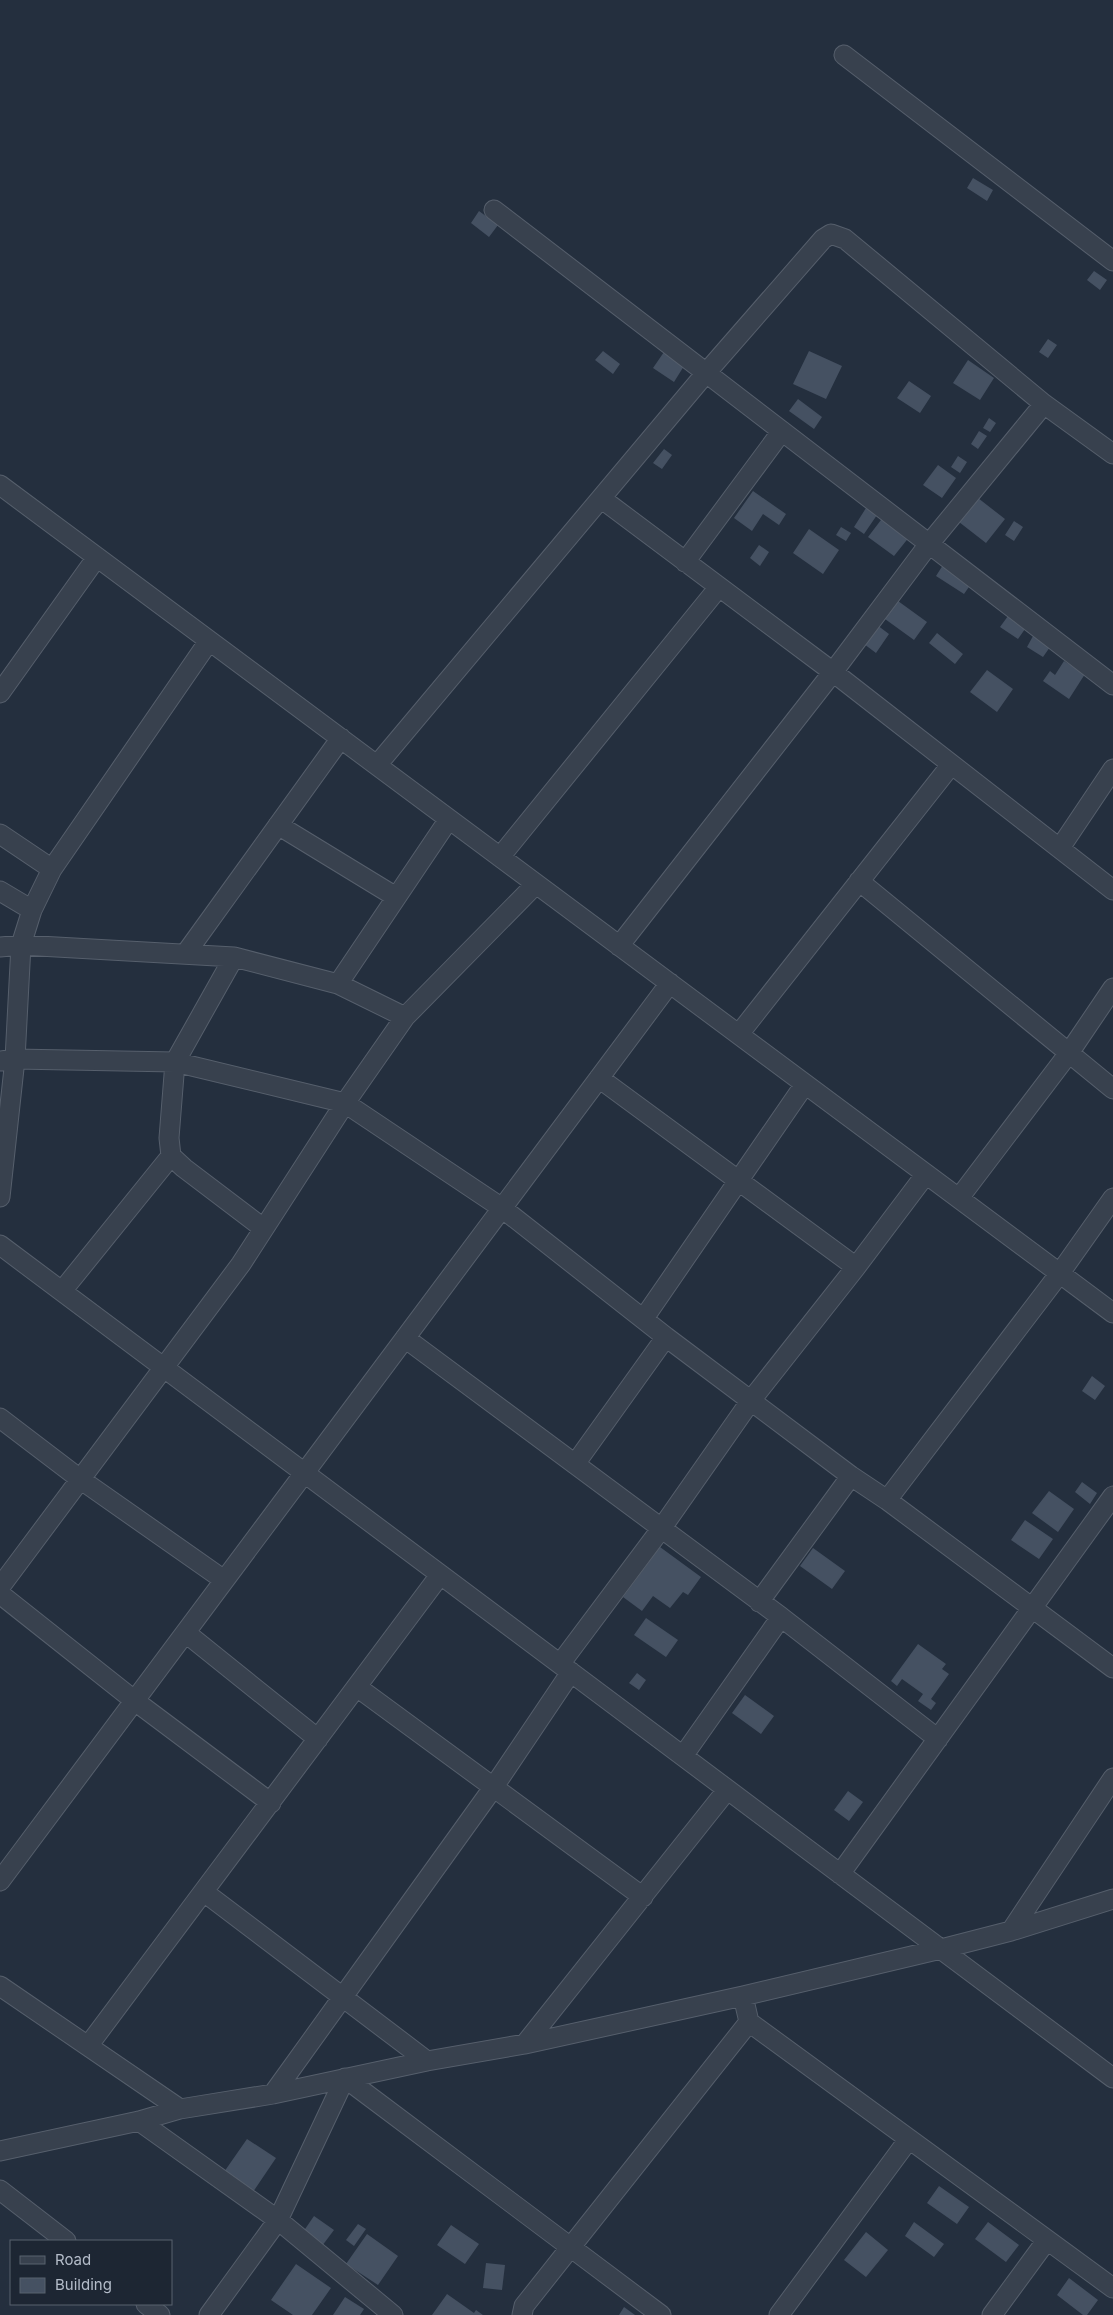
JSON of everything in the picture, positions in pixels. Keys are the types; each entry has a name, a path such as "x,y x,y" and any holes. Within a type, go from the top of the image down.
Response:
{"street":[{"path":"844,55 1113,261"},
{"path":"494,210 1113,685"},
{"path":"377,765 602,500 706,374 822,239 831,234 845,239 1044,404 1113,454"},
{"path":"619,946 833,672 929,544 1044,404"},
{"path":"686,562 782,431"},
{"path":"0,485 1113,1313"},
{"path":"602,500 833,672 1113,890"},
{"path":"0,693 97,557"},
{"path":"500,857 719,587"},
{"path":"0,1196 8,1060 20,945 32,910 52,869 209,641"},
{"path":"0,668 19,666"},
{"path":"186,953 341,738"},
{"path":"739,1034 951,765"},
{"path":"1060,848 1113,770"},
{"path":"338,984 449,819"},
{"path":"278,825 396,897"},
{"path":"0,834 52,869"},
{"path":"859,881 1113,1089"},
{"path":"0,1587 241,1264 345,1103 405,1017 536,884"},
{"path":"0,891 32,910"},
{"path":"0,948 20,945 234,957 338,984 405,1017"},
{"path":"234,957 175,1062 169,1138 171,1156 263,1228"},
{"path":"0,1881 670,983"},
{"path":"959,1198 1069,1053 1113,988"},
{"path":"8,1060 175,1062 345,1103 502,1208 666,1337 752,1399 851,1476 887,1500 1113,1668"},
{"path":"599,1078 740,1180 856,1268"},
{"path":"644,1318 805,1084"},
{"path":"62,1291 171,1156"},
{"path":"273,2094 493,1788 566,1668 752,1399 856,1268 926,1174"},
{"path":"887,1500 1060,1273 1113,1198"},
{"path":"0,1245 1113,2078"},
{"path":"574,1464 666,1337"},
{"path":"405,1338 781,1617 938,1739"},
{"path":"0,1418 80,1479 224,1580"},
{"path":"759,1602 851,1476"},
{"path":"840,1874 1113,1496"},
{"path":"88,2046 440,1575"},
{"path":"0,1594 271,1803"},
{"path":"683,1756 781,1617"},
{"path":"186,1633 318,1739"},
{"path":"357,1686 493,1788 643,1896"},
{"path":"1012,1931 1113,1778"},
{"path":"525,2044 727,1790"},
{"path":"204,1892 427,2061"},
{"path":"0,2151 139,2121 180,2109 273,2094 427,2061 525,2044 743,1996 1012,1931 1113,1899"},
{"path":"0,1986 180,2109"},
{"path":"743,1996 749,2022 1113,2288"},
{"path":"522,2315 524,2306 569,2247 749,2022"},
{"path":"345,2078 661,2315"},
{"path":"209,2315 278,2220 345,2078"},
{"path":"139,2121 278,2220 382,2312"},
{"path":"779,2315 909,2139"},
{"path":"0,2190 65,2240"},
{"path":"992,2315 1047,2240"},
{"path":"147,2305 160,2315"}],"building":[{"path":"973,178 993,190 987,201 967,188"},
{"path":"479,211 498,225 489,237 471,223"},
{"path":"1094,271 1107,280 1100,290 1087,280"},
{"path":"1048,339 1057,345 1048,358 1039,352"},
{"path":"603,351 620,364 613,374 595,360"},
{"path":"809,351 842,366 826,399 793,384"},
{"path":"664,352 684,366 674,382 653,368"},
{"path":"968,360 994,378 980,400 953,383"},
{"path":"909,381 931,396 920,413 897,398"},
{"path":"798,399 822,417 814,429 789,411"},
{"path":"989,418 996,423 990,432 983,428"},
{"path":"979,431 987,436 978,449 971,444"},
{"path":"664,449 672,455 662,469 653,463"},
{"path":"958,456 967,462 960,473 951,467"},
{"path":"938,465 956,478 942,498 923,485"},
{"path":"753,491 786,514 779,525 763,514 752,531 734,518"},
{"path":"978,498 1005,519 986,543 959,522"},
{"path":"866,508 877,515 864,534 854,527"},
{"path":"884,516 910,536 894,556 868,537"},
{"path":"1014,521 1023,527 1014,541 1005,535"},
{"path":"841,527 851,533 846,541 836,535"},
{"path":"809,529 839,550 823,574 793,553"},
{"path":"759,545 769,552 760,566 750,558"},
{"path":"943,565 971,584 964,594 936,576"},
{"path":"898,601 927,622 914,640 885,619"},
{"path":"1008,616 1025,629 1018,639 1000,627"},
{"path":"877,625 889,634 876,653 864,644"},
{"path":"937,633 963,654 955,664 929,643"},
{"path":"1033,636 1050,647 1043,657 1027,647"},
{"path":"1064,661 1085,674 1069,699 1043,681 1050,671 1055,675"},
{"path":"987,670 1013,689 997,712 970,692"},
{"path":"1092,1376 1105,1386 1095,1400 1082,1391"},
{"path":"1082,1482 1097,1493 1090,1504 1075,1492"},
{"path":"1049,1491 1074,1509 1058,1532 1032,1513"},
{"path":"1025,1520 1053,1539 1039,1559 1011,1540"},
{"path":"660,1547 701,1577 688,1595 683,1592 670,1608 653,1596 642,1611 623,1597"},
{"path":"813,1548 845,1571 832,1589 800,1566"},
{"path":"646,1618 678,1640 666,1657 634,1635"},
{"path":"918,1644 946,1664 942,1669 949,1674 931,1699 936,1703 931,1710 918,1701 923,1694 902,1679 897,1686 891,1681"},
{"path":"637,1673 646,1680 639,1690 629,1683"},
{"path":"745,1695 774,1716 761,1734 732,1713"},
{"path":"848,1791 863,1802 849,1821 834,1810"},
{"path":"247,2139 276,2158 253,2192 224,2172"},
{"path":"939,2186 969,2207 957,2224 927,2203"},
{"path":"314,2216 334,2230 322,2246 303,2232"},
{"path":"914,2222 944,2244 934,2257 905,2236"},
{"path":"988,2222 1019,2245 1006,2262 975,2239"},
{"path":"358,2224 366,2229 354,2246 346,2240"},
{"path":"451,2225 479,2244 465,2264 437,2245"},
{"path":"866,2232 888,2250 866,2277 844,2260"},
{"path":"367,2234 398,2256 378,2285 346,2264"},
{"path":"486,2263 505,2265 502,2290 483,2288"},
{"path":"296,2264 331,2288 312,2315 293,2315 271,2300"},
{"path":"1069,2278 1098,2300 1087,2315 1083,2315 1057,2295"},
{"path":"447,2294 474,2313 476,2310 483,2315 432,2315"},
{"path":"345,2297 364,2309 360,2315 333,2315"},
{"path":"624,2307 635,2315 619,2315"}]}
